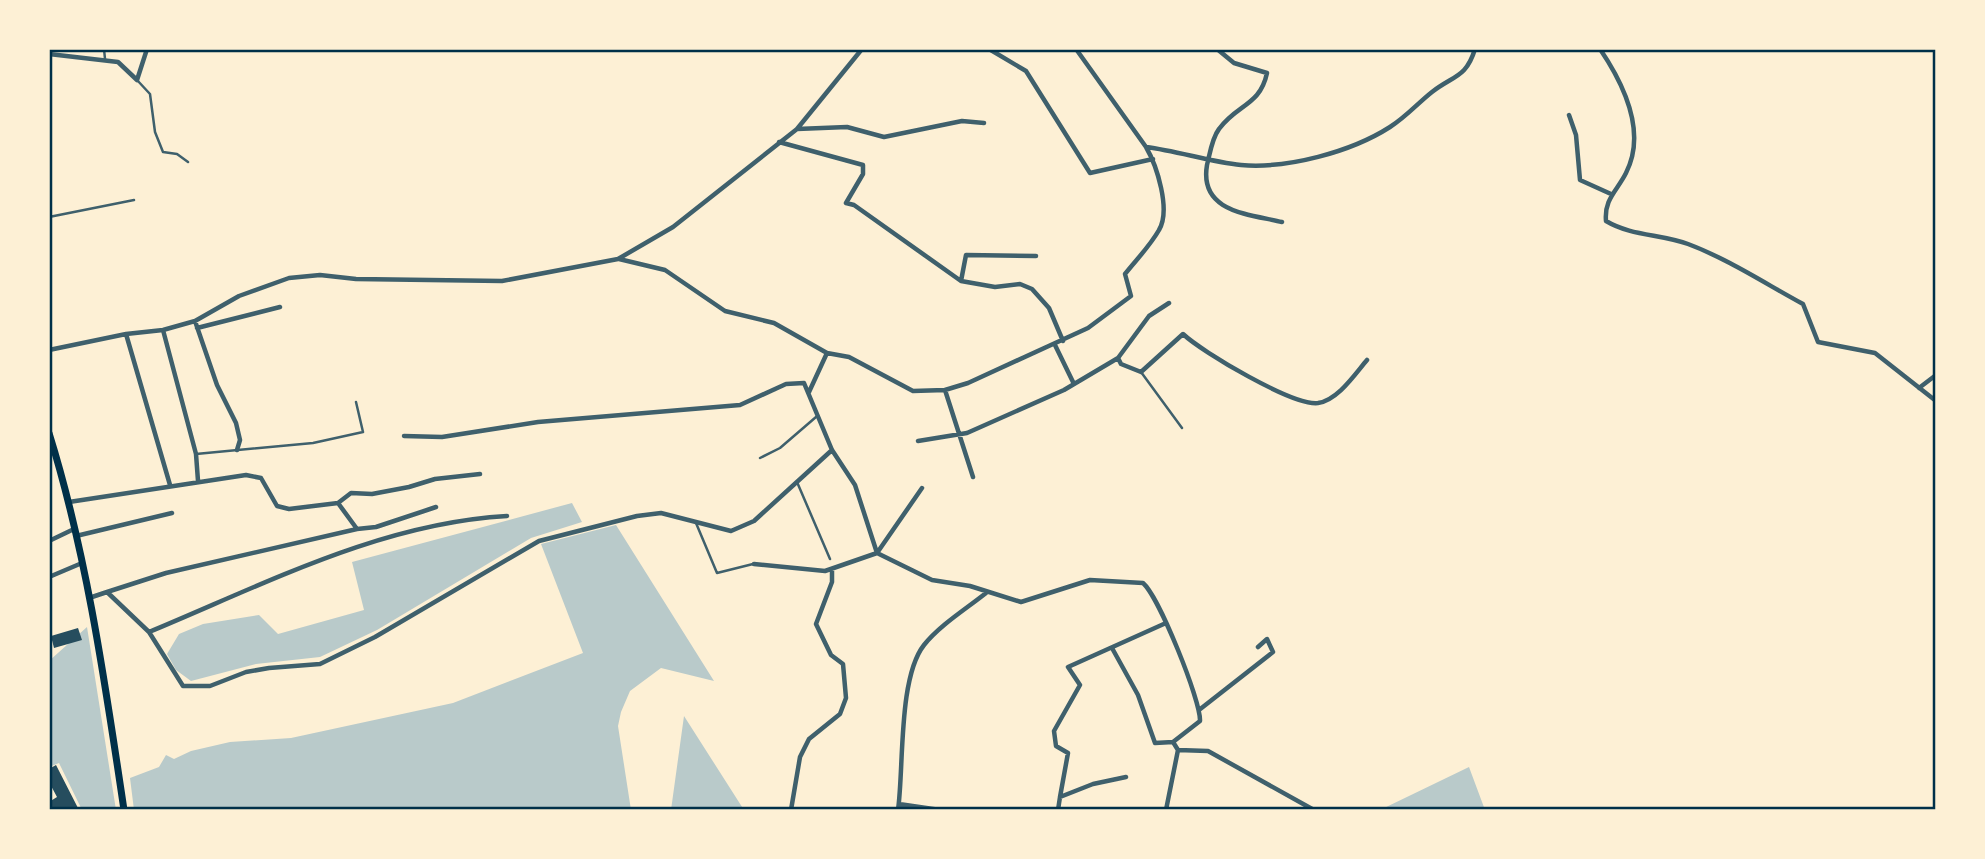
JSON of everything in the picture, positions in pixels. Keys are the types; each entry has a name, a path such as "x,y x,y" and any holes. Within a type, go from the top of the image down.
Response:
{"main road":[{"path":"49,433 53,461 69,502 89,597 124,810"}],"street":[{"path":"49,54 118,62 136,80 147,49"},
{"path":"49,350 126,334 163,330 195,321 239,296 289,278 320,275 356,279 502,281 618,259 673,227 778,141 797,129 862,49"},
{"path":"989,49 1026,71 1090,173 1153,159"},
{"path":"618,259 665,270 725,311 774,323 827,353 849,357 913,391 945,390 968,383 1055,345 1088,328 1131,296 1125,274 1161,228 1162,191 1153,159 1076,49"},
{"path":"1217,49 1234,63 1267,73 1263,91 1218,130 1205,178 1214,200 1230,210 1282,222"},
{"path":"1146,147 1238,164 1271,166 1298,162 1362,141 1389,127 1469,68 1475,49"},
{"path":"1600,49 1624,92 1632,119 1634,141 1634,152 1626,174 1611,194 1605,208 1606,221 1622,231 1673,239 1693,246 1803,304 1818,342 1875,353 1936,401"},
{"path":"1569,116 1576,135 1580,180 1611,194"},
{"path":"797,129 847,127 884,137 962,121 984,122"},
{"path":"778,141 863,165 863,174 846,203 854,205 961,281 995,288 1020,284 1032,289 1049,308 1063,341"},
{"path":"961,281 966,255 1036,256"},
{"path":"918,441 958,433 1010,417 1064,390 1073,382 1118,358 1149,316 1169,303"},
{"path":"197,328 280,307"},
{"path":"195,321 210,355 218,385 236,423 240,440 237,450"},
{"path":"163,330 196,454 198,481"},
{"path":"126,334 170,485"},
{"path":"1118,358 1121,364 1141,372 1184,334 1214,358 1271,388 1306,401 1319,402 1342,389 1367,360"},
{"path":"1055,345 1073,382"},
{"path":"809,393 827,353"},
{"path":"1919,388 1936,375"},
{"path":"404,436 442,437 538,422 740,405 796,381 804,383 832,450 855,485 877,553 932,580 970,586 986,593 1027,602 1090,580 1137,582 1149,588 1167,623 1199,710 1200,721 1173,742 1155,743 1138,695 1112,648"},
{"path":"945,390 973,477"},
{"path":"107,592 149,632 183,686 210,686 246,672 320,664 375,637 539,541 637,516 662,513 731,531 740,529 754,521 832,450"},
{"path":"69,502 246,475 261,478 277,506 289,509 338,503 351,493 372,494 409,488 435,479 480,474"},
{"path":"754,564 825,571 877,553 922,488"},
{"path":"338,503 357,529"},
{"path":"89,597 178,570 376,527 436,507"},
{"path":"49,541 76,532 172,513"},
{"path":"149,632 303,568 408,530 464,519 507,516"},
{"path":"49,577 82,564"},
{"path":"791,810 800,757 809,739 840,714 846,698 843,664 831,655 816,624 832,582 831,569"},
{"path":"940,810 898,807 901,746 914,662 923,646 986,593"},
{"path":"1058,810 1068,753 1056,746 1054,731 1080,685 1068,667 1167,623"},
{"path":"1199,710 1273,652 1267,639 1258,647"},
{"path":"1166,810 1178,750 1173,742"},
{"path":"1178,750 1209,751 1314,810"},
{"path":"1060,797 1093,784 1126,777"}],"lane":[{"path":"104,49 105,59"},
{"path":"136,80 150,94 155,132 163,152 177,154 188,162"},
{"path":"49,217 134,200"},
{"path":"1141,372 1182,428"},
{"path":"196,454 313,443 363,432 356,402"},
{"path":"760,458 780,448 816,417"},
{"path":"797,482 830,559"},
{"path":"696,523 717,573 754,564"}],"shaded area":[{"path":"572,503 582,522 531,538 377,630 320,657 256,664 191,681 176,670 167,654 179,634 203,624 259,615 278,634 364,610 352,562"},
{"path":"616,525 714,681 661,668 630,691 618,726 631,810 134,810 130,778 159,767 166,755 174,759 191,751 230,742 291,738 453,703 583,653 541,544"},
{"path":"87,627 116,810 82,810 59,763 49,767 49,661"},
{"path":"684,716 744,810 671,810"},
{"path":"1469,767 1485,810 1380,810"}],"building":[{"path":"78,628 82,640 54,648 51,636"},
{"path":"56,765 79,810 49,810 49,802 57,797 49,782 49,769"}]}
